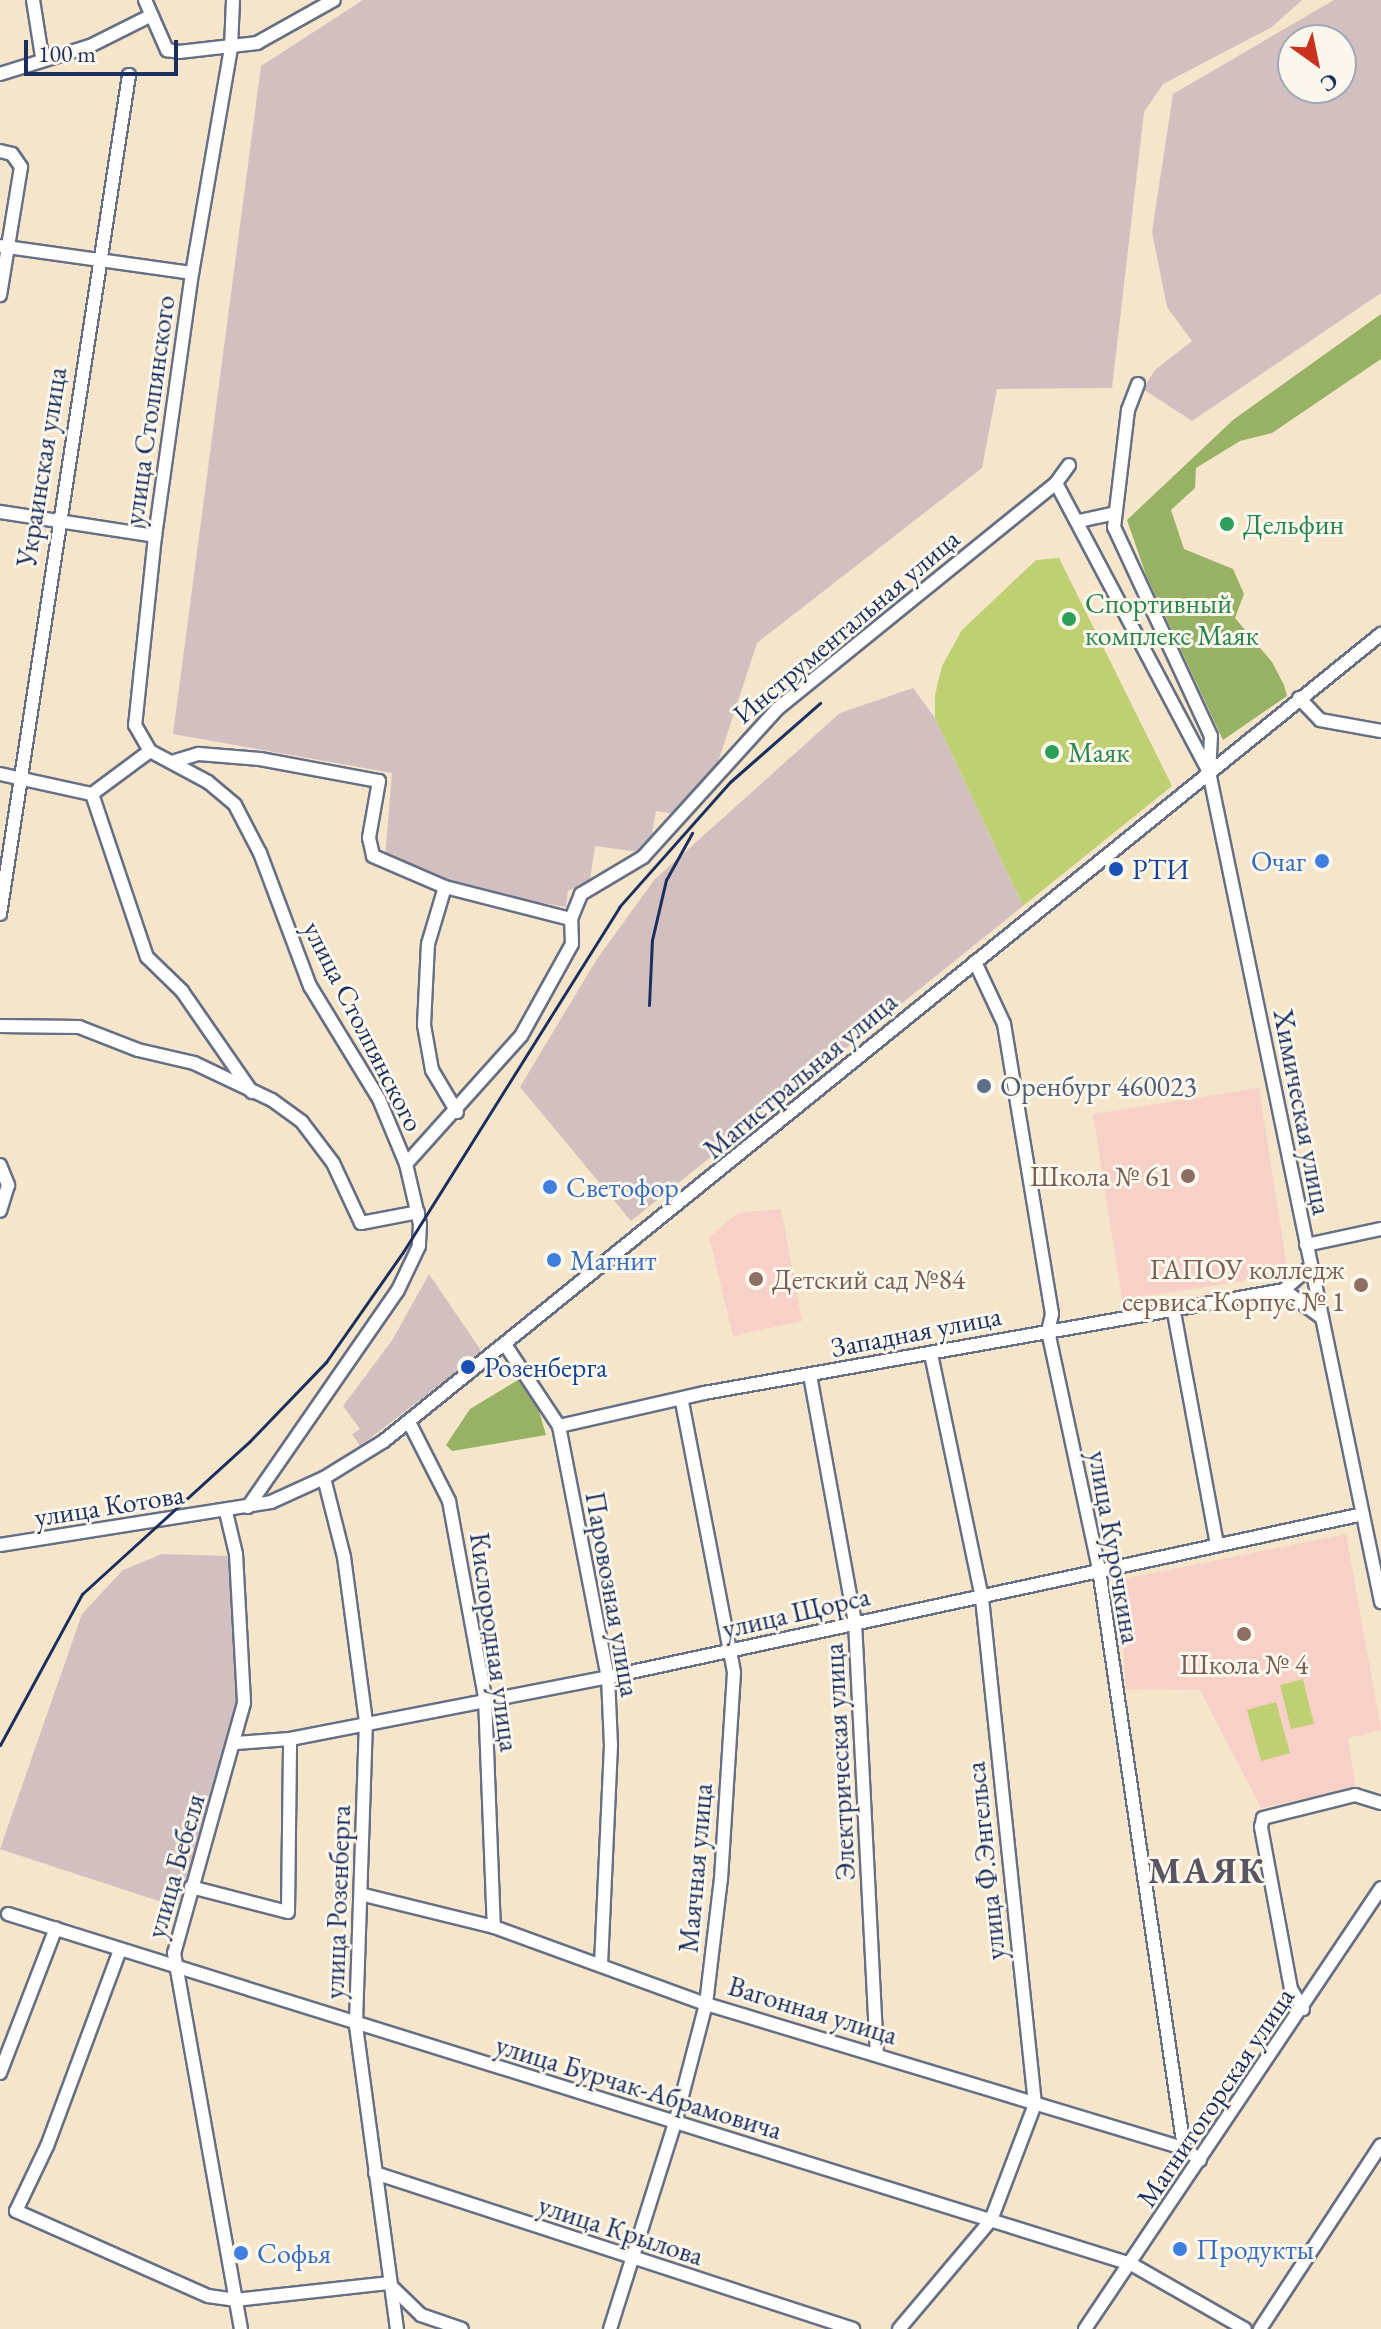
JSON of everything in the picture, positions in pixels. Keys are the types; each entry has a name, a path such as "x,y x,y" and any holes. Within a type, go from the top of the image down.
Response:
{"street":[{"path":"33,0 42,57"},
{"path":"145,0 167,50 231,48 257,43 334,0"},
{"name":"улица Столпянского","path":"233,0 231,48 192,273 155,536 135,725 150,751 172,762 235,805 260,853 310,986 379,1099 406,1164 418,1212 419,1246 398,1290 248,1507"},
{"path":"0,74 42,57 90,46 150,16"},
{"name":"Украинская улица","path":"0,914 57,520 129,75"},
{"path":"0,295 4,246 21,167 6,153"},
{"path":"4,246 192,273"},
{"name":"Химическая улица","path":"1138,384 1128,410 1113,514 1137,582 1211,736 1209,772 1381,1602"},
{"name":"Инструментальная улица","path":"406,1164 457,1112 521,1036 572,944 571,919 581,894 643,857 777,709 1056,483 1069,465"},
{"name":"Химическая улица","path":"1056,483 1079,521 1209,772"},
{"path":"0,512 155,536"},
{"path":"1079,521 1113,514"},
{"name":"Магистральная улица","path":"226,1512 248,1507 324,1478 409,1422 1381,634"},
{"path":"1299,698 1320,720 1381,731"},
{"path":"0,774 92,794 150,751"},
{"path":"172,762 199,754 260,759 379,781 369,838 373,856 445,887 571,919"},
{"path":"92,794 147,957 191,1002 252,1092"},
{"name":"улица Столпянского","path":"445,887 428,944 424,1025 432,1070 457,1112"},
{"name":"улица Курочкина","path":"975,962 1004,1024 1052,1314 1048,1331 1099,1569 1184,2148"},
{"path":"0,1026 79,1027 194,1063 302,1122 333,1163 361,1223 418,1212"},
{"path":"0,1165 8,1185 0,1211"},
{"path":"1306,1245 1381,1229"},
{"path":"1310,1267 1284,1290 1321,1317"},
{"name":"Западная улица","path":"559,1426 810,1375 1173,1307 1284,1290"},
{"path":"1173,1307 1217,1545"},
{"name":"Паровозная улица","path":"506,1346 559,1426 608,1677 611,1745 601,1963"},
{"name":"улица Ф.Энгельса","path":"899,2329 991,2220 1035,2104 982,1598 931,1353"},
{"name":"Электрическая улица","path":"810,1375 855,1622 877,2054"},
{"name":"Маячная улица","path":"610,2329 675,2123 706,2004 721,1879 734,1672 682,1401"},
{"name":"Кислородная улица","path":"409,1422 449,1501 485,1697 494,1927"},
{"name":"улица Розенберга","path":"324,1478 344,1557 366,1721 364,1895 356,2026 388,2283 397,2329"},
{"name":"улица Котова","path":"0,1545 226,1512"},
{"name":"улица Бебеля","path":"226,1512 236,1554 244,1703 236,1743 177,1935 176,1968 241,2329"},
{"name":"улица Щорса","path":"236,1743 290,1739 485,1697 608,1677 1363,1514"},
{"path":"191,1887 288,1912 290,1739"},
{"path":"1303,2009 1291,1989 1261,1827 1263,1818 1355,1795 1381,1803"},
{"name":"Магнитогорская улица","path":"1085,2329 1303,2009 1381,1888"},
{"name":"Вагонная улица","path":"364,1895 494,1927 601,1963 706,2004 1184,2148 1200,2160"},
{"name":"улица Бурчак-Абрамовича","path":"8,1914 356,2026 1131,2264 1245,2329"},
{"path":"0,2073 56,1928"},
{"path":"120,1950 47,2146 16,2211 176,2285 235,2300 388,2283 421,2315 462,2329"},
{"path":"1260,2329 1381,2145"},
{"name":"улица Крылова","path":"375,2173 853,2329"}],"shaded area":[{"path":"363,0 1302,0 1272,27 1163,84 1144,112 1112,388 997,389 982,468 757,643 716,768 675,814 656,811 650,843 639,852 595,846 590,880 568,891 566,907 468,890 385,858 392,773 173,734 261,66"},
{"path":"1334,0 1381,0 1381,293 1192,421 1143,389 1155,370 1192,341 1167,307 1152,232 1173,94 1277,33 1277,104 1357,104 1357,24 1293,24"},
{"path":"913,688 935,718 1023,906 631,1221 520,1087 597,959 655,879 840,713"},
{"name":"Школа № 61","path":"1259,1088 1288,1274 1122,1300 1093,1114"},
{"name":"Детский сад №84","path":"781,1209 802,1321 733,1336 709,1237 738,1213"},
{"path":"429,1274 482,1352 360,1446 352,1434 360,1429 343,1406 393,1339"},
{"name":"Школа № 4","path":"1346,1534 1381,1730 1348,1738 1356,1788 1261,1808 1200,1690 1126,1689 1119,1580"},
{"path":"162,1554 229,1556 238,1710 177,1907 0,1849 82,1614 123,1570"}],"green space":[{"path":"1381,314 1381,359 1272,433 1240,441 1196,468 1195,488 1171,510 1184,549 1233,569 1244,594 1235,618 1272,662 1287,696 1223,740 1146,575 1127,520 1233,420"},
{"name":"Маяк","path":"1059,558 1172,786 1023,906 935,718 935,695 942,666 962,630 1036,560"},
{"path":"518,1380 537,1404 546,1435 452,1451 446,1445 470,1409"},
{"path":"1303,1679 1314,1724 1291,1729 1280,1685"},
{"path":"1276,1702 1290,1753 1261,1761 1247,1710"}],"railway":[{"path":"0,1745 82,1594 250,1441 326,1362 403,1252 619,907 730,782 820,703"},
{"path":"649,1005 652,940 666,880 692,833"}],"place":[{"name":"Дельфин","path":"1227,524"},
{"name":"Спортивный комплекс Маяк","path":"1069,619"},
{"name":"Маяк","path":"1052,752"},
{"name":"Очаг","path":"1322,861"},
{"name":"РТИ","path":"1116,869"},
{"name":"Оренбург 460023","path":"984,1086"},
{"name":"Школа № 61","path":"1188,1176"},
{"name":"Светофор","path":"550,1187"},
{"name":"Магнит","path":"554,1260"},
{"name":"Детский сад №84","path":"756,1279"},
{"name":"ГАПОУ колледж сервиса Корпус № 1","path":"1361,1285"},
{"name":"Розенберга","path":"468,1367"},
{"name":"Школа № 4","path":"1244,1634"},
{"name":"Продукты","path":"1180,2249"},
{"name":"Софья","path":"241,2253"}],"district":[{"name":"МАЯК","path":"1207,1871"}]}
